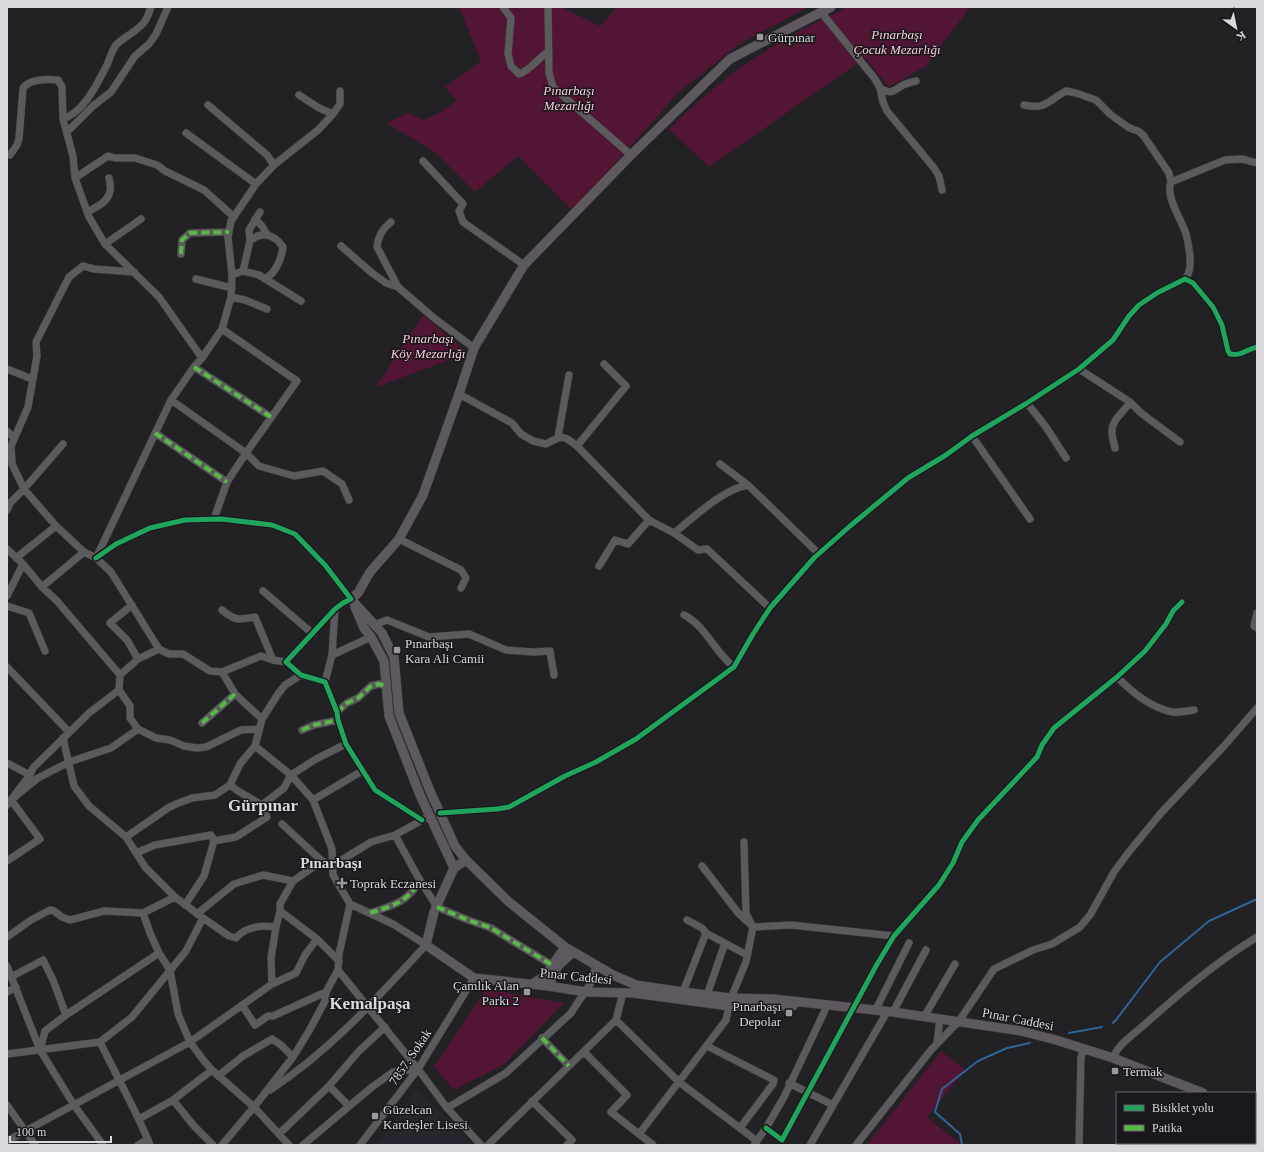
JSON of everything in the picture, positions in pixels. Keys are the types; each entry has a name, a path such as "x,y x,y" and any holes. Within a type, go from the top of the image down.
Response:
{"main road":[{"path":"351,599 358,592 370,572 398,539 423,495 474,348 524,265 631,155 730,59 831,7"},
{"path":"351,599 382,633 394,657 399,713 430,791 455,846 466,860 509,902 565,947 635,989"},
{"path":"351,599 364,628 371,637 384,661 389,716 420,795 426,818 454,868"},
{"path":"426,945 434,912 454,868 466,860"},
{"name":"Pınar Caddesi","path":"426,945 474,978 532,984 586,992 623,993 635,989 683,992 708,995 730,1002"},
{"path":"532,984 545,976 565,947"},
{"path":"548,986 558,966 573,952"},
{"name":"Pınar Caddesi","path":"635,989 730,1002 773,999 890,1012 1021,1031 1056,1040 1113,1058 1200,1092"}],"street":[{"path":"63,119 70,117 94,89 114,49 121,41 138,29 146,20 151,7"},
{"path":"67,132 93,106 111,92 135,56 149,44 156,34 168,7"},
{"path":"503,7 511,18 508,54 511,66 519,74 526,72 541,56 549,51"},
{"path":"548,7 549,73 553,87 631,155"},
{"path":"821,12 849,46 880,88 887,92 892,92 904,84 916,81"},
{"path":"10,155 17,145 20,134 21,93 23,88 29,82 58,80 62,87 63,119 73,156 75,178 87,212 105,244 159,297 202,358"},
{"path":"880,88 883,102 887,111 934,168 942,190"},
{"path":"96,558 171,400 222,329 232,288 228,237 234,217 256,184 274,165 318,130 333,114 340,104 340,91"},
{"path":"440,813 509,807 565,776 596,762 636,740 734,667 770,608 819,554 850,526 908,478 1079,369 1113,340 1139,305 1157,293 1186,279 1190,273 1189,251 1186,234 1172,199 1169,187 1171,182 1169,173 1143,135 1111,114 1096,100 1076,93 1066,91 1044,106 1036,108 1024,106"},
{"path":"299,95 318,108 333,114"},
{"path":"208,104 267,155 274,165"},
{"path":"186,133 256,184"},
{"path":"75,178 108,156 115,158 135,158 157,165 165,171 204,190 234,217"},
{"path":"1171,182 1205,167 1226,160 1242,159 1257,163"},
{"path":"423,161 463,204 459,211 463,222 524,265"},
{"path":"87,212 103,203 107,198 111,190 109,178"},
{"path":"243,272 250,241 249,230 260,212"},
{"path":"105,244 141,219"},
{"path":"255,219 267,234 279,241 284,247 278,266 272,275 265,279"},
{"path":"391,222 384,228 376,247 398,287 434,318 474,348"},
{"path":"181,254 182,240 190,233 230,232"},
{"path":"250,241 255,236 267,234"},
{"path":"341,246 386,283 398,287"},
{"path":"134,272 94,269 83,266 69,277 36,342 37,356 28,407 11,446 12,464 24,489 56,526 84,552 96,558 111,572 159,649 169,654 183,654 210,671 222,672 261,656 286,662 301,675 325,682"},
{"path":"232,275 243,272 259,275 301,301"},
{"path":"196,279 232,288"},
{"path":"1186,279 1193,283 1213,307 1222,325 1230,354 1238,356 1249,349 1257,347"},
{"path":"231,297 245,300 267,309"},
{"path":"214,519 227,482 246,452 297,381 222,329"},
{"path":"577,446 626,386 604,364"},
{"path":"194,367 271,417"},
{"path":"7,369 32,379"},
{"path":"1079,369 1130,402 1141,413 1180,442"},
{"path":"558,437 569,375"},
{"path":"459,394 512,423 521,434 533,441 546,444 558,437 567,438 577,446 649,520 674,533 698,550 707,549 770,608"},
{"path":"171,400 246,452 259,466 294,476 322,471 342,484 349,500"},
{"path":"1115,448 1112,431 1113,423 1126,410 1130,402"},
{"path":"1027,403 1046,427 1066,458"},
{"path":"7,432 14,438"},
{"path":"155,433 227,482"},
{"path":"972,436 1030,519"},
{"path":"7,510 10,503 63,444"},
{"path":"720,464 748,485 819,554"},
{"path":"674,533 706,507 740,486 748,485"},
{"path":"96,558 116,544 150,528 185,520 221,519 272,525 295,534 325,565 351,599 335,609 286,662"},
{"path":"598,566 615,540 628,544 649,520"},
{"path":"16,558 56,526"},
{"path":"398,539 461,570 466,578 461,588"},
{"path":"7,549 57,601 120,676"},
{"path":"42,587 84,552"},
{"path":"7,596 23,564"},
{"path":"263,591 313,634"},
{"path":"766,1128 782,1140 853,1008 894,936 938,885 953,863 962,842 978,820 1037,757 1042,745 1054,728 1117,678 1144,651 1166,624 1173,611 1182,602"},
{"path":"132,605 110,623 127,640 138,659"},
{"path":"7,606 29,613 46,651"},
{"path":"335,609 332,655 325,682 337,712 338,720 346,744 375,790 426,818"},
{"path":"222,610 236,619 255,617 273,660"},
{"path":"1257,613 1254,626 1257,628"},
{"path":"684,615 690,618 700,628 724,659 734,667"},
{"path":"374,625 386,620 429,637 469,634 506,650 534,652 550,651 554,675"},
{"path":"332,655 371,637"},
{"path":"159,649 138,659 120,676 119,690 130,706 130,718 138,730 156,738 170,740 184,746 197,748 206,747 241,730 259,729"},
{"path":"7,667 69,732"},
{"path":"222,672 235,694 262,719"},
{"path":"126,837 172,806 192,798 215,795 230,785 240,764 255,746 262,719 285,685 301,675"},
{"path":"1117,678 1136,695 1151,704 1173,712 1194,710"},
{"path":"337,712 347,703 358,698 372,686 379,684 386,686"},
{"path":"9,802 30,775 33,768 89,713 119,690"},
{"path":"202,723 235,694"},
{"path":"856,1145 937,1043 959,1022 994,969 1033,950 1052,944 1080,927 1090,915 1114,872 1128,853 1161,813 1224,746 1257,708"},
{"path":"302,730 314,725 338,720"},
{"path":"9,802 38,778 69,762 111,748 138,730"},
{"path":"63,738 74,786 89,806 126,837 145,867 175,897 200,916 230,936 236,938 240,933 248,928 263,925 276,927"},
{"path":"262,805 284,788 291,775 316,759 346,744"},
{"path":"222,1145 293,1057 312,1025 325,1000 326,992 338,970 350,904 333,875 332,849 313,800 291,775 255,746"},
{"path":"7,763 30,775"},
{"path":"313,800 362,771"},
{"path":"214,841 236,837 267,817 262,805 230,785"},
{"path":"8,859 40,839 9,802"},
{"path":"332,866 371,842 395,835 426,818"},
{"path":"282,824 322,862 332,866"},
{"path":"136,853 155,845 211,835 214,841 204,876 185,905"},
{"path":"395,835 420,881 437,907 491,928 552,966"},
{"path":"639,1134 726,1020 730,1002 747,955 753,926 746,914 744,842"},
{"path":"272,984 271,958 280,904 293,881 322,862"},
{"path":"702,866 739,914 753,926 791,926 894,936"},
{"path":"7,1054 100,1042 132,1017 186,951 200,916 234,884 263,875 293,881"},
{"path":"370,913 401,902 414,891 420,881"},
{"path":"7,937 50,910 70,920 104,911 143,913 175,897"},
{"name":"Pınar Caddesi","path":"350,904 393,924 426,945"},
{"path":"280,911 317,939 339,961"},
{"path":"143,913 159,954 170,970 178,1014 190,1042 212,1070 254,1107 289,1145"},
{"path":"687,920 702,928 706,933 747,955"},
{"path":"683,992 706,933"},
{"path":"1113,1058 1116,1050 1154,1016 1212,968 1257,937"},
{"path":"7,1141 190,1042 272,984 296,973 305,955 317,939"},
{"path":"708,995 725,943"},
{"path":"875,1011 909,943"},
{"path":"264,1094 293,1075 319,1054 369,1007 426,945"},
{"path":"810,1145 926,950"},
{"path":"40,1050 45,1031 66,1015 159,954"},
{"path":"12,977 43,960 53,980 66,1015"},
{"path":"924,1017 955,964"},
{"path":"447,1108 506,1073 542,1038 571,1013 586,992 595,973 596,965"},
{"path":"7,966 40,1050 74,1105 103,1145"},
{"path":"338,970 418,1069 447,1108 480,1145"},
{"name":"7857. Sokak","path":"360,1145 418,1069 474,978"},
{"path":"7,992 16,988"},
{"path":"242,1005 255,1024 268,1016 273,1016 326,992"},
{"path":"488,1145 616,1020 623,993"},
{"path":"616,1020 679,1082 740,1128 756,1143 784,1097 823,1005"},
{"path":"937,1043 940,1019"},
{"path":"279,1134 329,1086 359,1051 384,1027"},
{"path":"542,1038 569,1066"},
{"path":"218,1076 243,1056 272,1039 281,1045 293,1057"},
{"path":"100,1042 149,1142 138,1145"},
{"path":"707,1046 774,1080 773,1084 740,1128"},
{"path":"1079,1145 1081,1057 1084,1049"},
{"path":"584,1052 627,1096 611,1112 653,1145"},
{"path":"303,1145 372,1087 393,1072 418,1069"},
{"path":"139,1119 174,1100 212,1070"},
{"path":"789,1083 833,1104"},
{"path":"329,1086 349,1106"},
{"path":"174,1100 194,1126 213,1145"},
{"path":"532,1101 572,1140 567,1145"},
{"path":"7,1105 35,1145"}],"shaded area":[{"path":"417,1088 473,1145 377,1145"}],"green space":[{"name":"Pınarbaşı Mezarlığı","path":"459,7 561,7 600,26 617,7 808,7 738,45 679,92 573,211 518,156 475,192 436,153 387,123 408,113 423,120 439,113 457,101 445,87 481,61"},
{"name":"Pınarbaşı Çocuk Mezarlığı","path":"847,7 970,7 926,66 889,87 865,58 709,167 669,129 711,91 744,65 812,24"},
{"name":"Pınarbaşı Köy Mezarlığı","path":"423,315 468,353 376,387"},
{"path":"486,989 564,1003 503,1065 454,1090 434,1067"},
{"path":"941,1051 965,1070 927,1117 962,1145 867,1145"}],"waterway":[{"path":"1113,1023 1160,962 1209,921 1257,899"},
{"path":"1069,1033 1102,1027"},
{"path":"962,1145 960,1134 935,1112 942,1089 978,1061 1007,1048 1030,1043"}],"marked path":[{"path":"181,254 182,240 190,233 229,232"},
{"path":"194,367 271,417"},
{"path":"155,433 227,482"},
{"path":"337,712 347,703 358,698 371,686 379,684 386,686"},
{"path":"202,723 235,694"},
{"path":"302,730 314,725 338,720"},
{"path":"370,913 393,905 404,899 420,881"},
{"path":"437,907 491,928 552,965"},
{"path":"542,1038 569,1066"}],"cycle path":[{"path":"440,813 509,807 565,776 596,762 636,739 734,667 770,608 814,558 850,526 908,478 1079,369 1113,340 1129,316 1139,305 1157,293 1185,279 1193,283 1213,307 1222,325 1230,354 1241,353 1257,347"},
{"path":"96,558 116,544 150,528 185,520 221,519 272,525 295,534 325,565 351,599 335,609 286,662 301,675 325,682 337,712 338,720 346,744 375,790 422,820"},
{"path":"766,1128 782,1140 876,966 894,936 939,885 953,863 962,842 978,820 1037,757 1042,745 1054,728 1117,677 1145,651 1166,624 1173,611 1182,602"}],"place":[{"name":"Gürpınar","path":"760,37"},
{"name":"Pınarbaşı Kara Ali Camii","path":"397,650"},
{"name":"Toprak Eczanesi","path":"342,883"},
{"name":"Çamlık Alan Parkı 2","path":"527,992"},
{"name":"Pınarbaşı Depolar","path":"789,1013"},
{"name":"Termak","path":"1115,1071"},
{"name":"Güzelcan Kardeşler Lisesi","path":"375,1116"}],"district":[{"name":"Gürpınar","path":"263,805"},
{"name":"Pınarbaşı","path":"331,863"},
{"name":"Kemalpaşa","path":"370,1003"}]}
